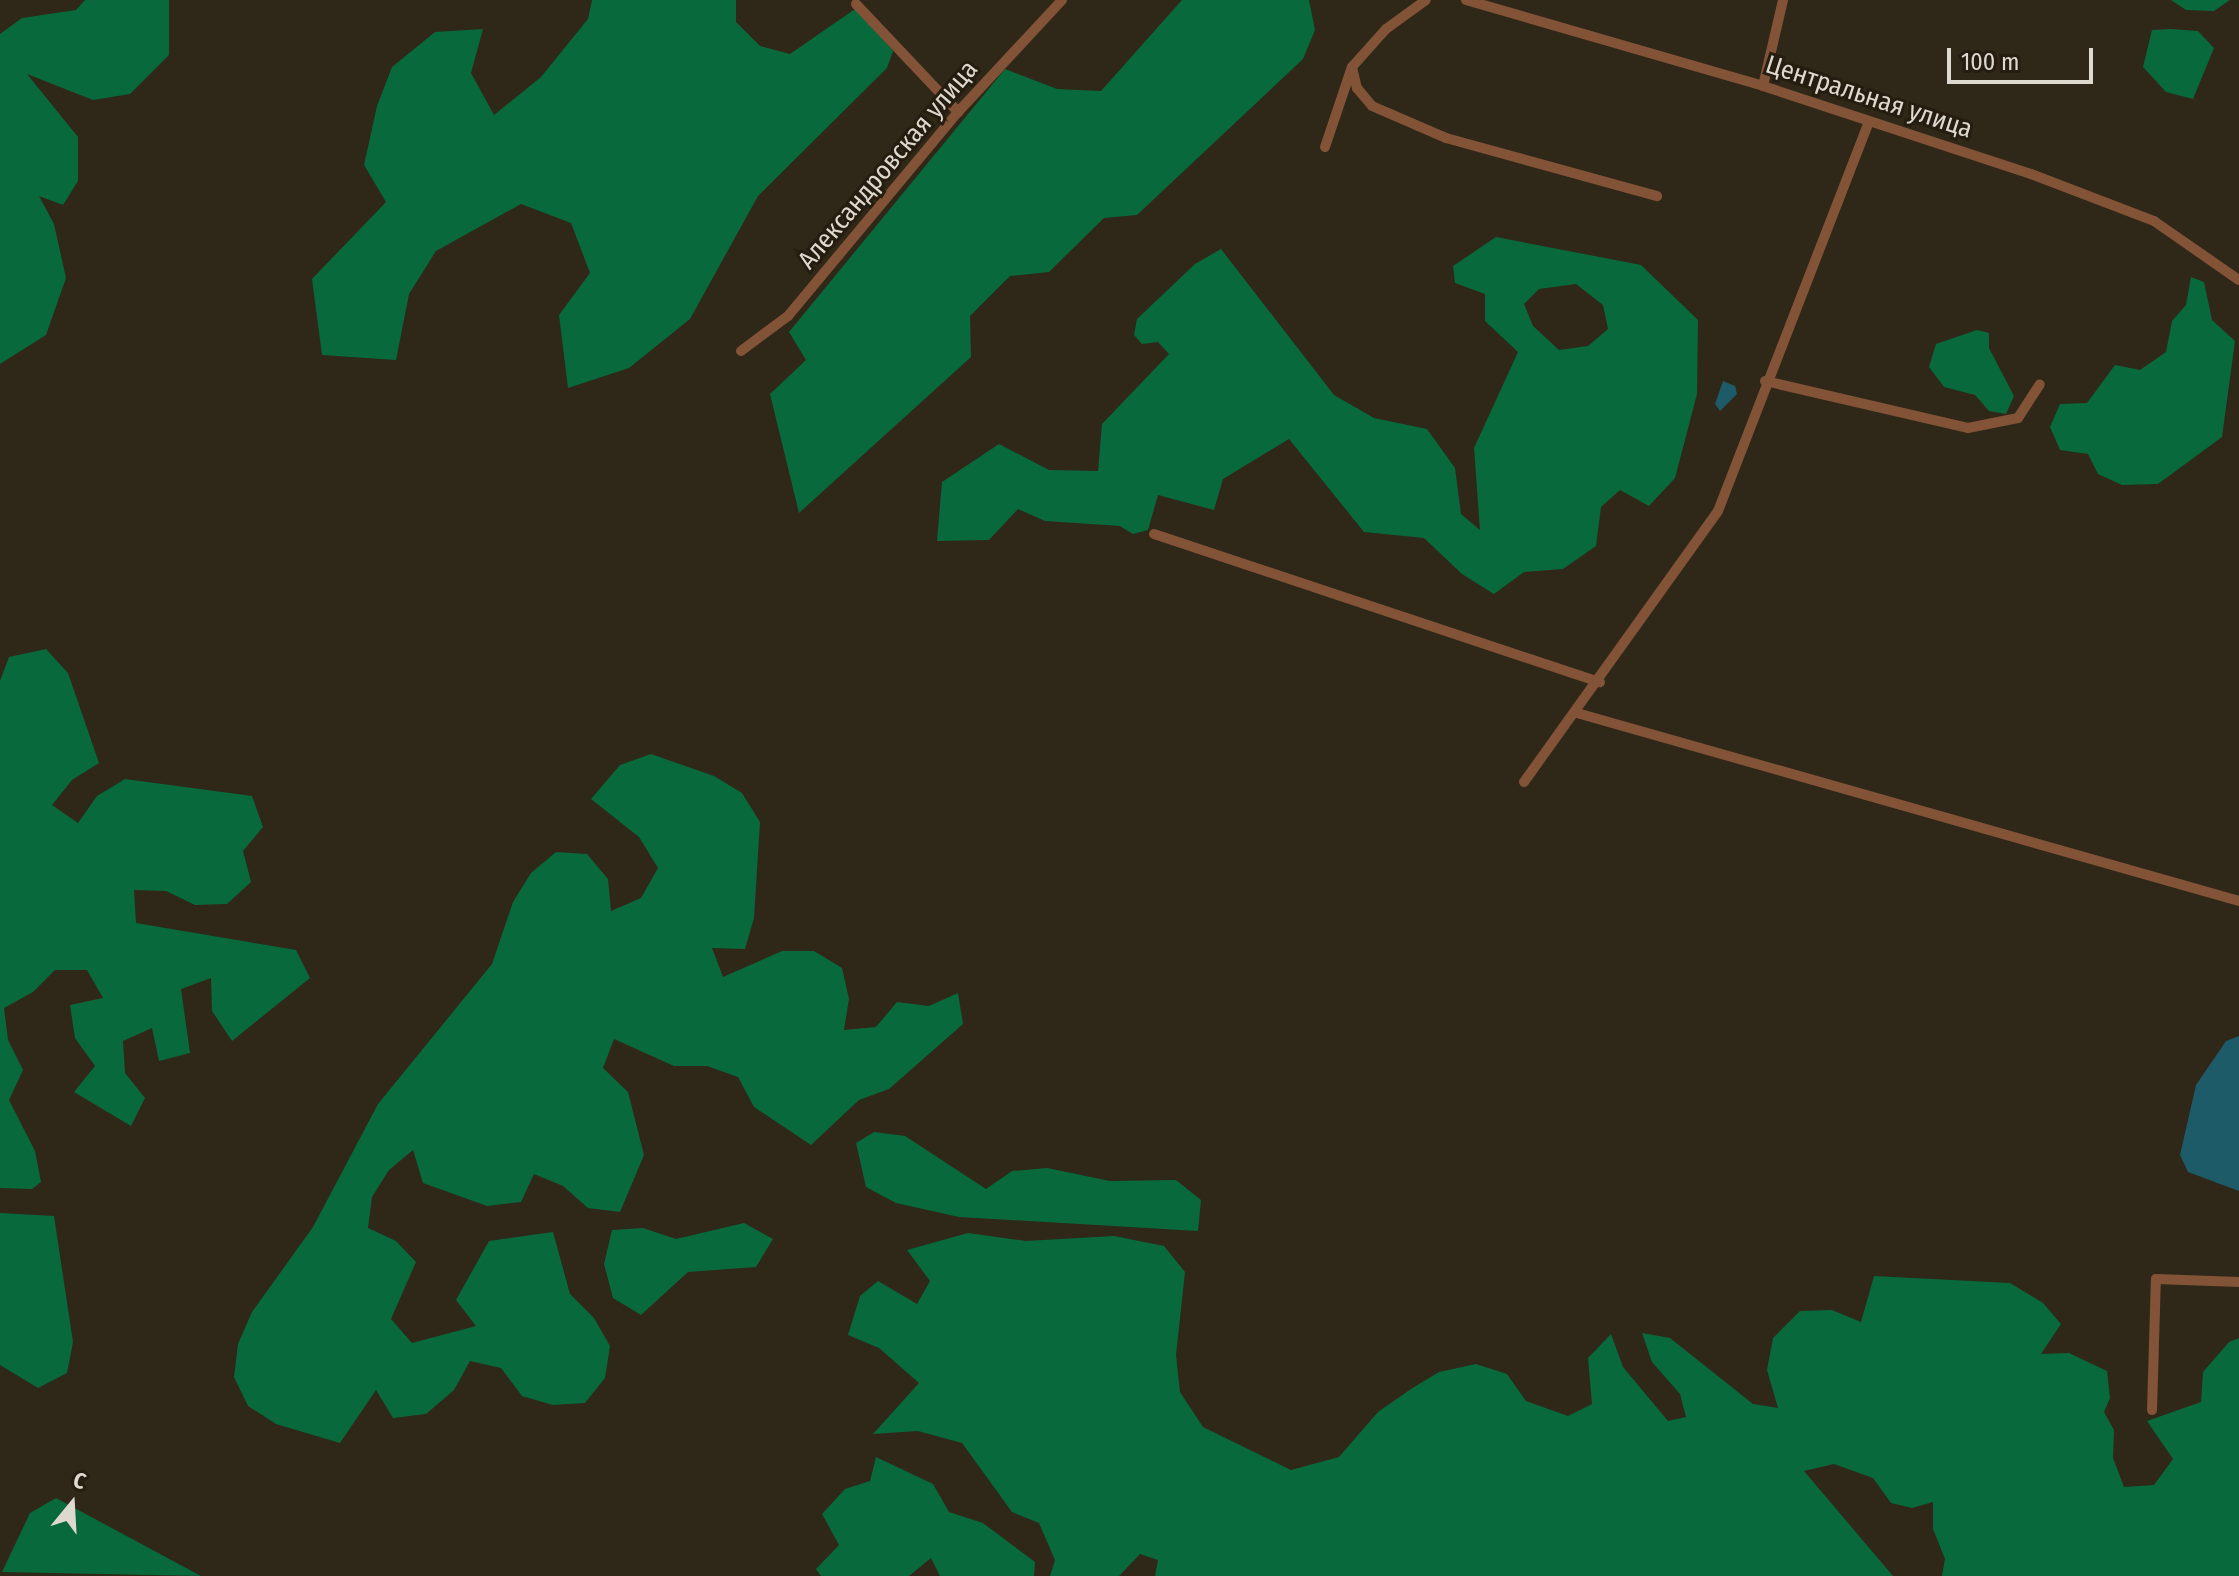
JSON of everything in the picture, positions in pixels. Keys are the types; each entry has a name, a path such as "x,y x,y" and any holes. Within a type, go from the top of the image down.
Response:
{"street":[{"path":"1325,147 1352,67 1386,29 1426,0"},
{"path":"1763,86 1783,0"},
{"name":"Александровская улица","path":"741,351 788,316 958,112 1058,1"},
{"name":"Центральная улица","path":"1471,1 1763,86 1961,149 2154,221 2239,280"},
{"path":"856,4 958,112"},
{"path":"1352,67 1357,88 1372,106 1446,138 1657,196"},
{"path":"1524,782 1600,682 1670,571 1718,511 1765,381 1869,121"},
{"path":"1765,381 1968,428 2018,418 2040,384"},
{"path":"1154,534 1600,682"},
{"path":"1577,713 2239,901"},
{"path":"2152,1410 2156,1279 2239,1282"}],"green space":[{"path":"85,0 169,0 169,55 130,94 93,100 27,74 78,137 78,181 63,205 39,196 54,224 66,278 46,335 0,364 0,34 22,18 76,10"},
{"path":"592,0 736,0 736,22 760,46 790,54 855,9 893,51 887,68 758,196 690,319 629,368 568,388 559,315 590,273 571,223 521,204 436,251 409,294 396,360 322,355 312,279 386,202 364,165 377,106 392,67 435,32 483,29 471,73 494,115 541,77 588,19"},
{"path":"1182,0 1309,0 1315,30 1303,59 1137,215 1104,218 1049,272 1010,276 970,316 971,357 799,513 770,394 806,360 789,332 1005,69 1057,89 1101,91"},
{"path":"2171,0 2230,0 2214,11 2186,10"},
{"path":"2152,30 2198,31 2214,48 2193,99 2166,92 2143,67"},
{"path":"1496,237 1641,265 1698,320 1697,394 1675,478 1649,506 1620,490 1601,507 1596,546 1563,569 1524,572 1494,594 1462,574 1424,538 1364,532 1289,439 1223,479 1214,510 1158,495 1148,530 1133,534 1120,526 1045,521 1018,509 989,540 937,541 942,482 999,444 1049,470 1098,471 1102,424 1169,354 1158,342 1142,344 1134,335 1137,319 1195,264 1221,249 1334,395 1374,418 1427,429 1455,468 1461,514 1480,530 1474,448 1518,352 1485,321 1485,294 1455,283 1453,266","holes":["1576,284 1603,305 1608,329 1588,346 1559,350 1533,326 1524,304 1539,289"]},
{"path":"2191,277 2204,282 2212,320 2235,341 2222,437 2158,484 2122,485 2098,474 2088,454 2060,450 2050,427 2060,404 2087,403 2115,365 2140,370 2166,352 2172,321 2186,305"},
{"path":"1977,330 1989,333 1989,348 2014,396 2006,414 1989,411 1975,395 1944,387 1929,367 1936,344"},
{"path":"46,649 68,673 99,763 72,780 52,805 78,823 97,796 125,779 252,796 263,827 243,851 251,882 227,904 195,905 166,891 134,890 136,923 296,950 310,978 232,1041 212,1011 211,978 181,989 190,1053 159,1061 152,1028 123,1041 125,1073 145,1098 131,1126 74,1092 95,1066 75,1038 70,1005 103,998 87,970 55,970 33,992 4,1008 8,1040 23,1070 9,1100 35,1151 41,1182 32,1189 0,1188 0,681 9,657"},
{"path":"651,754 714,776 742,793 760,822 754,918 745,949 712,948 723,977 782,951 814,951 842,968 849,999 844,1030 876,1027 897,1002 929,1006 958,993 963,1024 889,1089 859,1100 811,1145 754,1107 738,1077 707,1066 674,1066 614,1039 603,1068 628,1092 644,1155 620,1212 588,1208 563,1186 534,1174 521,1202 487,1206 423,1183 413,1150 389,1170 372,1197 368,1228 396,1241 416,1262 391,1319 412,1343 476,1326 456,1300 489,1241 553,1232 570,1294 594,1318 610,1346 605,1378 585,1403 553,1405 522,1396 501,1368 470,1361 454,1390 426,1414 393,1418 376,1390 340,1443 276,1424 248,1406 234,1377 238,1344 252,1312 313,1227 378,1104 492,964 513,902 531,873 556,852 587,854 608,879 611,911 641,898 658,868 639,837 591,799 620,765"},
{"path":"874,1132 905,1136 986,1189 1012,1171 1047,1168 1110,1181 1176,1180 1201,1200 1198,1231 959,1217 896,1203 866,1187 856,1143"},
{"path":"0,1213 54,1216 73,1342 67,1373 38,1388 0,1365"},
{"path":"744,1223 773,1239 756,1267 688,1272 641,1315 613,1298 604,1264 612,1230 643,1228 676,1239"},
{"path":"968,1233 1026,1241 1114,1236 1164,1246 1185,1272 1176,1355 1180,1392 1203,1427 1291,1470 1339,1457 1378,1412 1411,1389 1439,1372 1476,1364 1507,1374 1526,1401 1568,1416 1592,1404 1588,1358 1611,1334 1623,1367 1668,1421 1686,1417 1680,1394 1652,1362 1642,1333 1670,1338 1753,1404 1778,1408 1767,1370 1773,1338 1800,1311 1832,1310 1861,1322 1874,1276 2010,1283 2043,1303 2061,1324 2041,1354 2069,1353 2107,1371 2110,1398 2104,1412 2114,1430 2113,1458 2124,1487 2154,1485 2173,1459 2147,1421 2201,1402 2203,1372 2229,1342 2239,1338 2239,1576 1942,1576 1945,1559 1933,1529 1933,1502 1912,1508 1891,1503 1873,1478 1834,1464 1804,1471 1893,1576 1155,1576 1158,1560 1140,1554 1119,1576 1050,1576 1055,1560 1039,1523 1012,1512 962,1443 918,1431 873,1434 919,1383 879,1348 848,1335 860,1296 878,1281 917,1304 930,1281 907,1250"},
{"path":"876,1457 933,1484 949,1512 983,1523 1035,1562 1034,1576 940,1576 931,1558 909,1576 821,1576 816,1569 839,1545 822,1514 845,1489 870,1481"},
{"path":"56,1498 201,1576 2,1572 30,1513"}],"water":[{"path":"1723,381 1735,386 1737,394 1720,411 1715,404"},
{"path":"2239,1036 2239,1191 2188,1172 2180,1155 2196,1085 2226,1041"}]}
